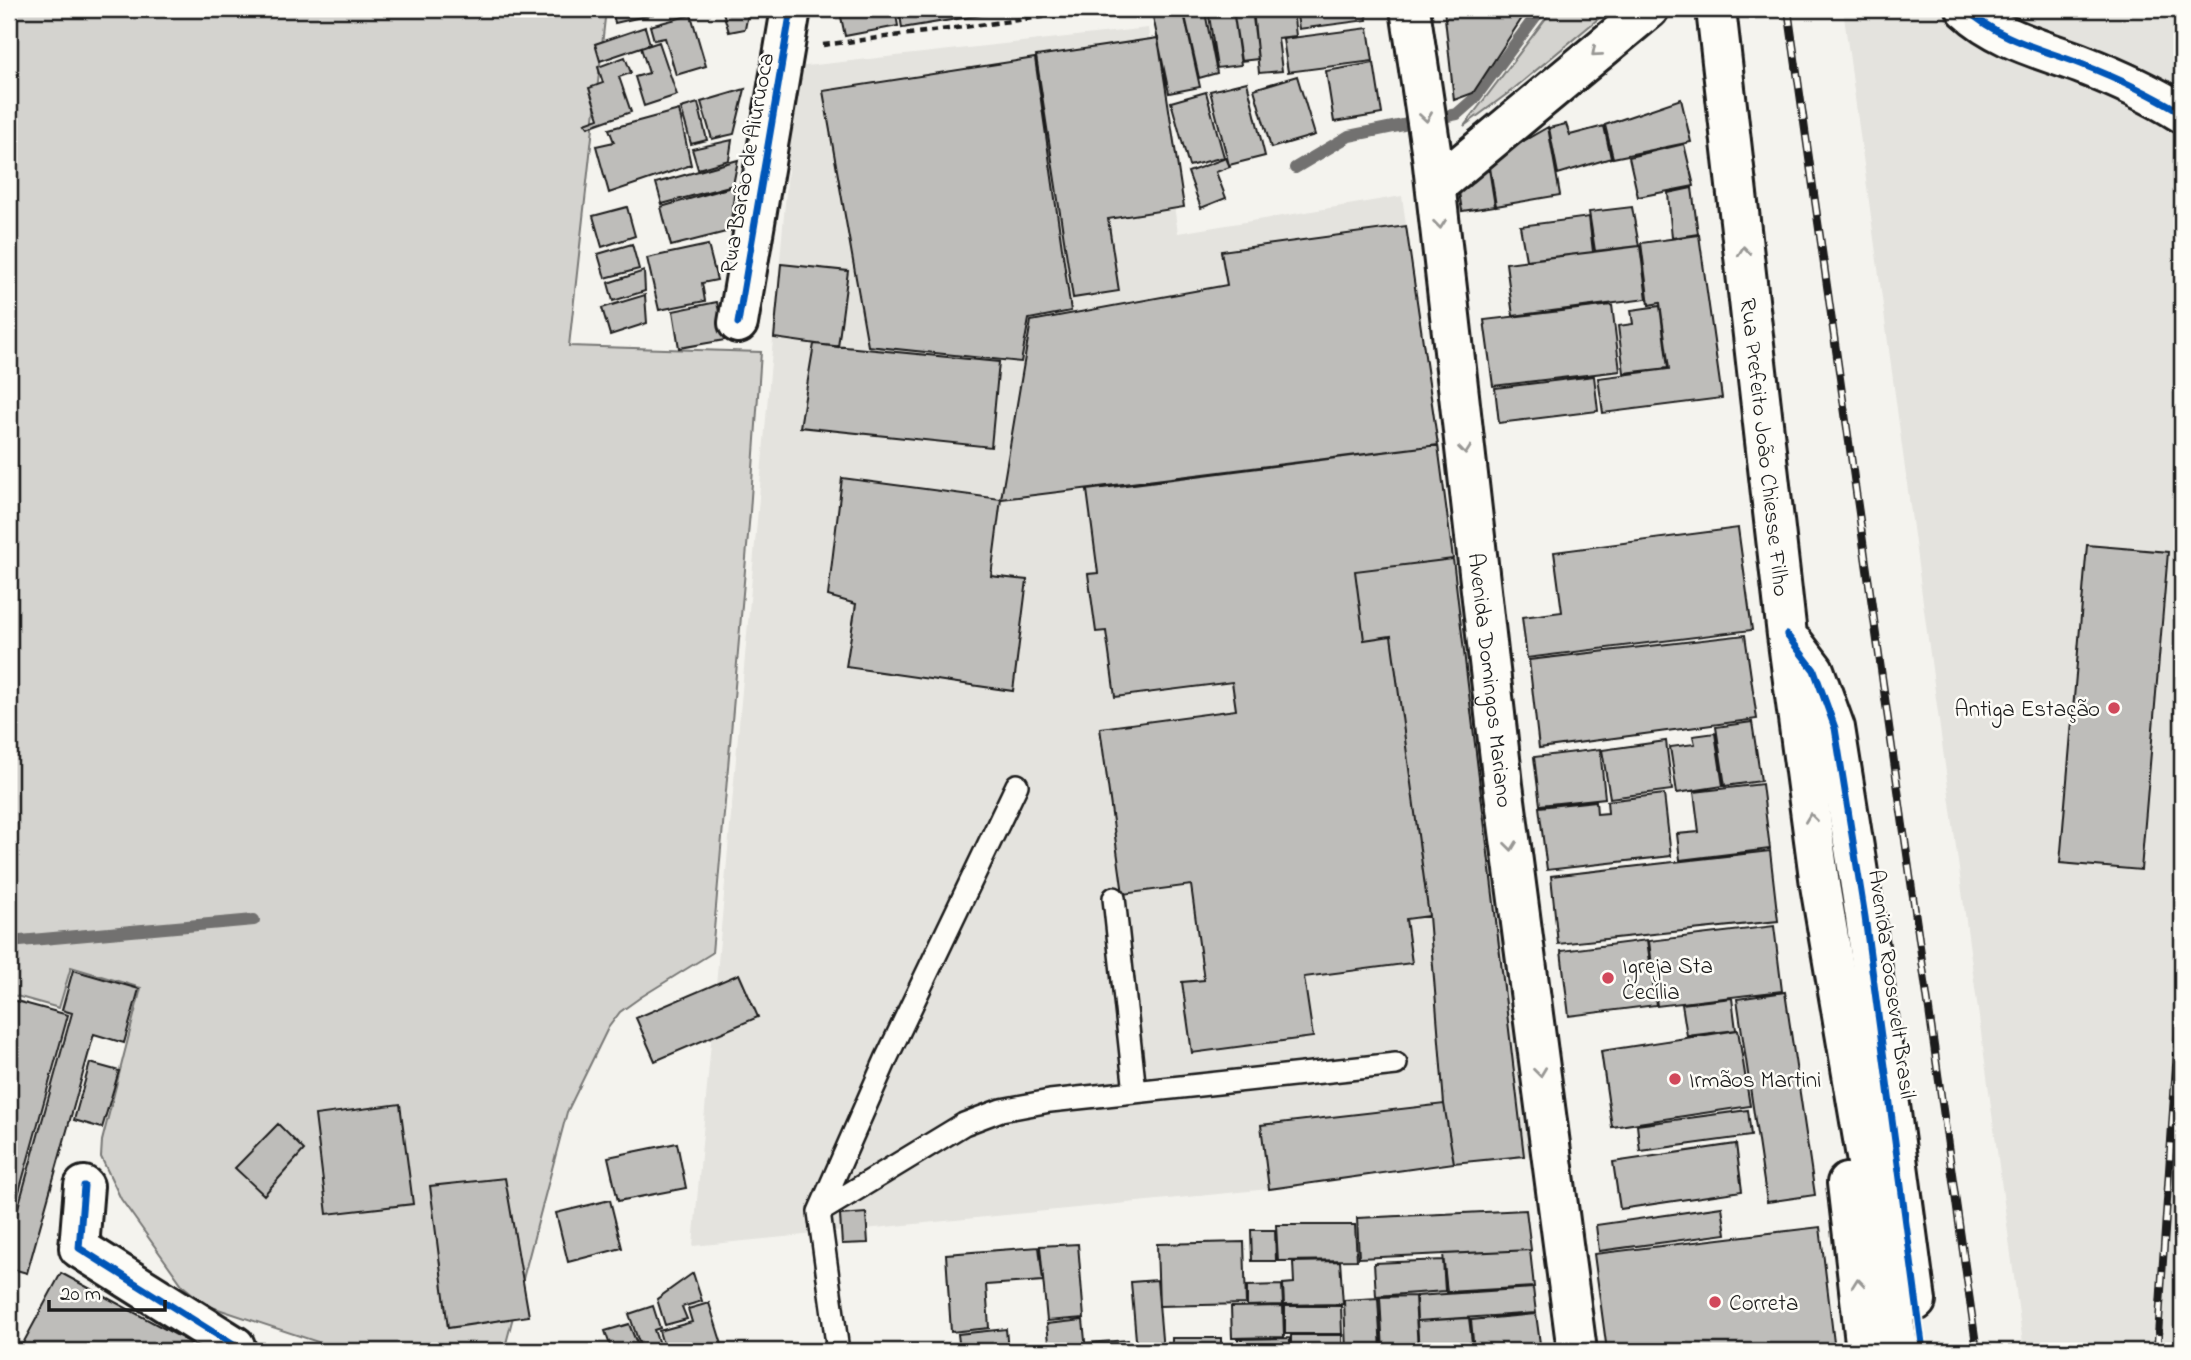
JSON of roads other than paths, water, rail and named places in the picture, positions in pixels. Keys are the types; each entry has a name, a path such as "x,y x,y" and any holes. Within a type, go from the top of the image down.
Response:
{"main road":[{"name":"Rua Barão de Aiuruoca","path":"738,323 791,9"},
{"name":"Avenida Domingos Mariano","path":"1410,9 1434,171 1503,785 1577,1351"},
{"path":"1434,171 1478,149 1546,96 1626,25 1649,9"},
{"name":"Rua Prefeito João Chiesse Filho","path":"1716,9 1787,635 1820,886 1899,1351"},
{"path":"1966,9 1974,17 2012,40 2147,91 2182,113"},
{"name":"Avenida Roosevelt Brasil","path":"1787,635 1814,670 1835,728 1865,917 1923,1351"},
{"name":"Rua Prefeito João Chiesse Filho","path":"1820,886 1820,945 1866,1351"},
{"path":"84,1185 79,1248 234,1348"}],"lane":[{"path":"838,1351 819,1212 887,1057 1017,785"},
{"path":"1114,898 1135,1092"},
{"path":"819,1212 964,1125 984,1115 1022,1105 1396,1064"}],"waterway":[{"path":"1295,168 1349,136 1457,114 1474,99 1541,9"},
{"path":"9,942 254,920"}],"railway":[{"path":"1788,9 1977,1351"},
{"path":"2157,1351 2182,975"}],"place":[{"name":"Antiga Estação","path":"2114,708"},
{"name":"Igreja Sta Cecília","path":"1608,978"},
{"name":"Irmãos Martini","path":"1675,1079"},
{"name":"Correta","path":"1715,1302"}]}
